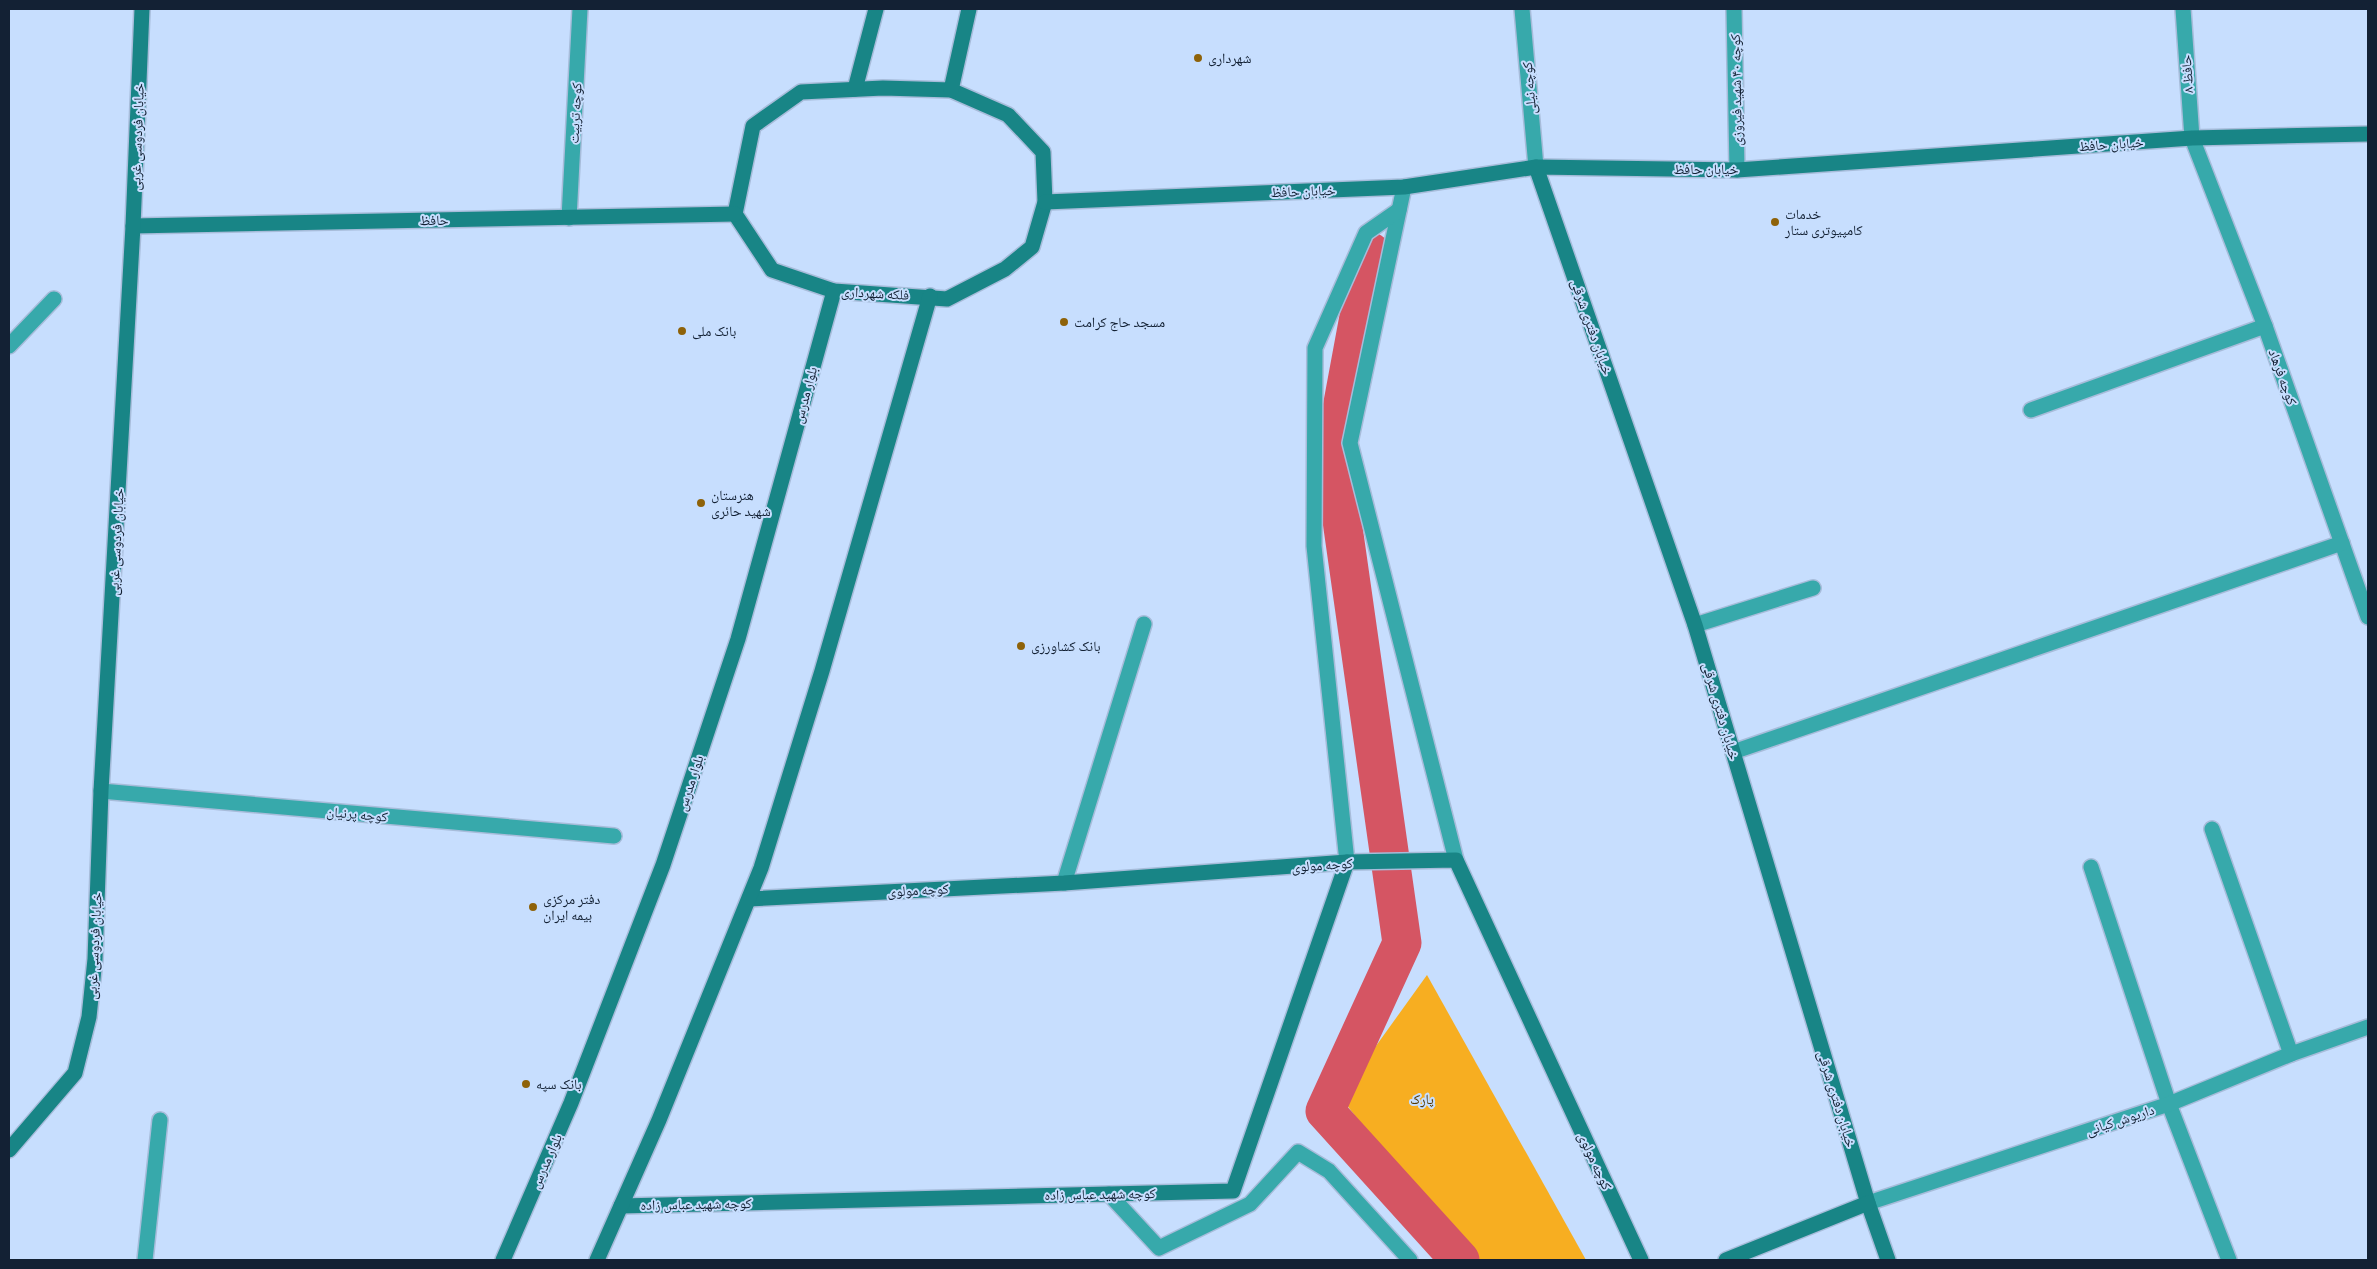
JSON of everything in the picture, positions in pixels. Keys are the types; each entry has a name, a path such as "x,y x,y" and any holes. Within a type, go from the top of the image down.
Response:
{"street":[{"name":"خیابان فردوسی غربی","path":"9,1150 75,1073 89,1017 95,959 101,791 133,226 142,9"},
{"name":"کوچه تربیت","path":"569,218 580,9"},
{"path":"855,89 876,9"},
{"path":"951,90 969,9"},
{"name":"کوچه نیلی","path":"1522,9 1536,167"},
{"name":"کوچه ۴۰ شهید فیروزی","path":"1734,9 1737,170"},
{"name":"حافظ ۸","path":"2183,9 2192,138"},
{"name":"فلکه شهرداری","path":"855,89 951,90 1008,115 1043,152 1045,202 1032,247 1005,269 947,298 834,291 772,270 735,214 753,126 801,92 855,89"},
{"name":"خیابان حافظ","path":"1045,202 1404,187 1536,167 1737,170 2192,138 2368,134"},
{"name":"کوچه فرهاد","path":"2192,138 2265,326 2368,617"},
{"name":"خیابان دفتری شرقی","path":"1536,167 1695,625 1868,1203 1888,1260"},
{"path":"1404,187 1350,442 1456,860"},
{"path":"1347,862 1314,546 1315,348 1366,233 1399,210"},
{"name":"حافظ","path":"133,226 735,214"},
{"name":"بلوار مدرس","path":"503,1260 571,1102 663,865 738,639 834,291"},
{"path":"597,1260 659,1120 761,868 822,672 930,296"},
{"path":"9,346 54,299"},
{"path":"2031,410 2265,326"},
{"path":"1733,752 2342,542"},
{"path":"1695,625 1813,588"},
{"path":"1064,883 1144,624"},
{"name":"کوچه پرنیان","path":"101,791 614,836"},
{"path":"2212,829 2291,1054"},
{"name":"کوچه مولوی","path":"749,899 1064,883 1347,862 1456,860 1641,1260"},
{"name":"کوچه شهید عباس زاده","path":"621,1206 1233,1191 1347,862"},
{"path":"2091,867 2169,1104 2228,1260"},
{"name":"داریوش کیانی","path":"1868,1203 2169,1104 2291,1054 2368,1027"},
{"path":"145,1260 160,1120"},
{"path":"1110,1194 1158,1254 1250,1204 1298,1152 1329,1171 1410,1260"},
{"path":"1726,1260 1868,1203"}],"green space":[{"name":"پارک","path":"1427,975 1586,1260 1464,1260 1340,1096"}],"waterway":[{"path":"1371,252 1333,457 1402,943 1325,1111 1460,1260"}],"place":[{"name":"شهرداری","path":"1198,58"},
{"name":"خدمات کامپیوتری ستار","path":"1775,222"},
{"name":"مسجد حاج کرامت","path":"1064,322"},
{"name":"بانک ملی","path":"682,331"},
{"name":"هنرستان شهید حائری","path":"701,503"},
{"name":"بانک کشاورزی","path":"1021,646"},
{"name":"دفتر مرکزی بیمه ایران","path":"533,907"},
{"name":"بانک سپه","path":"526,1084"}]}
